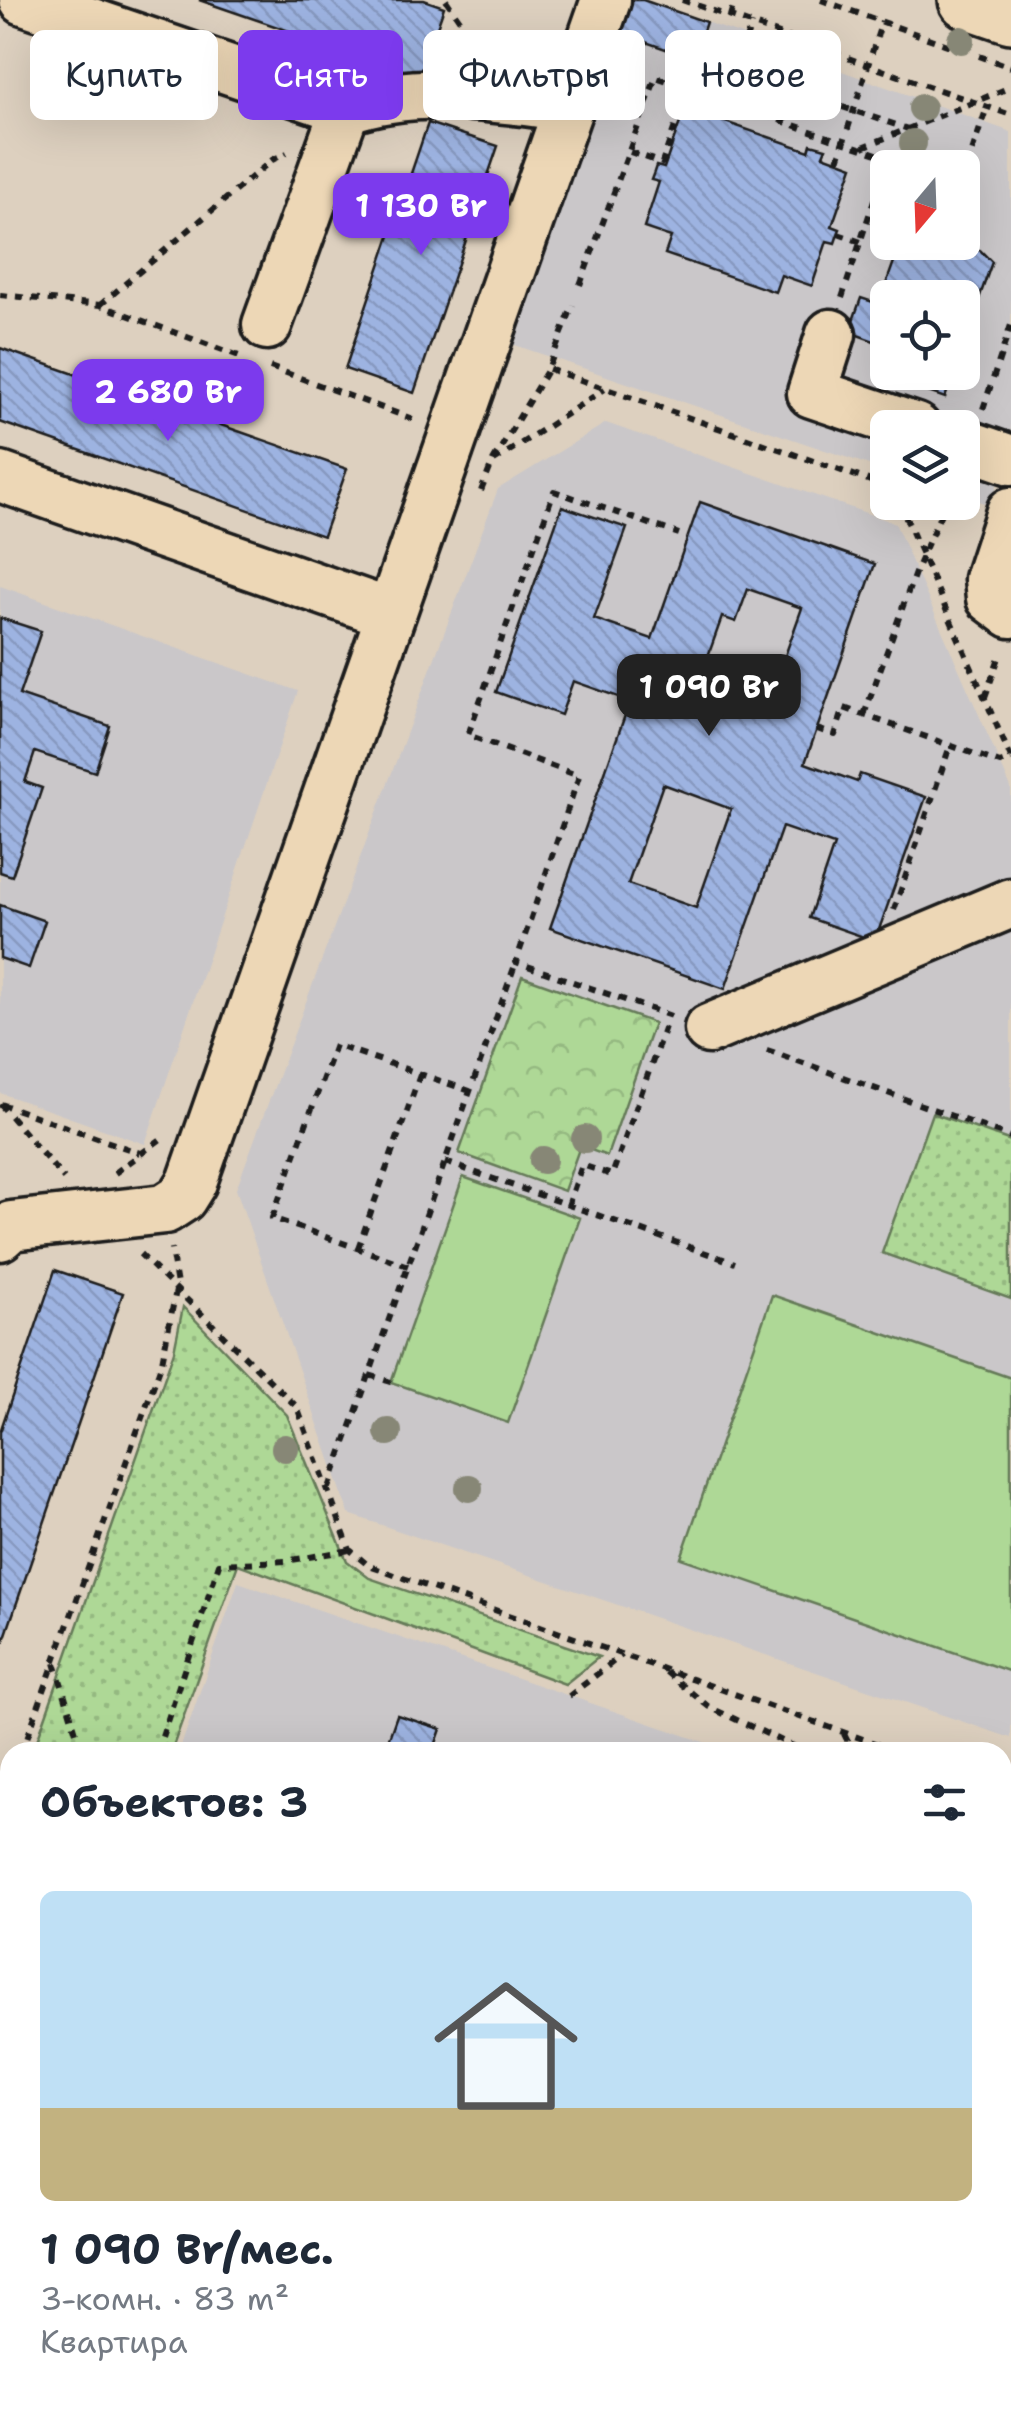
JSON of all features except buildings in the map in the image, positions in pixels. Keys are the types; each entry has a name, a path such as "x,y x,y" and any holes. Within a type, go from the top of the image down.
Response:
{"main road":[{"path":"962,24 1011,15"}],"lane":[{"path":"24,0 340,121"},
{"path":"596,30 606,0"},
{"path":"258,349 340,121 377,98 423,97"},
{"path":"0,1236 11,1226 165,1209 182,1198 192,1182 388,613 566,120"},
{"path":"831,334 812,392 870,412"},
{"path":"0,476 388,613"},
{"path":"1008,628 991,598 989,579 1011,512"},
{"path":"688,1022 877,959 1011,903"}],"path":[{"path":"446,0 466,30"},
{"path":"682,0 1011,115"},
{"path":"730,17 735,0"},
{"path":"821,0 882,22 962,24"},
{"path":"838,160 882,22"},
{"path":"750,30 752,24"},
{"path":"974,54 1011,67"},
{"path":"580,285 656,78 665,81"},
{"path":"862,148 1011,87"},
{"path":"841,106 908,128"},
{"path":"973,150 987,107"},
{"path":"630,152 662,163 677,120"},
{"path":"781,120 870,151"},
{"path":"100,306 272,160 340,121"},
{"path":"850,276 870,214"},
{"path":"838,234 861,242"},
{"path":"0,294 100,306 258,349 452,434"},
{"path":"981,450 1011,325"},
{"path":"548,369 870,481"},
{"path":"493,461 605,389"},
{"path":"328,1490 578,776 468,736 554,491 679,534"},
{"path":"817,729 834,735 844,708 1000,763 1011,759 907,520"},
{"path":"864,715 938,520"},
{"path":"985,698 1008,628"},
{"path":"877,959 950,746"},
{"path":"516,962 1011,1137"},
{"path":"568,1206 582,1165 612,1175 688,1022"},
{"path":"408,1266 272,1218 278,1201 334,1045 470,1091"},
{"path":"358,1248 420,1074"},
{"path":"0,1104 142,1153"},
{"path":"0,1104 69,1184"},
{"path":"111,1176 168,1133"},
{"path":"445,1162 735,1263"},
{"path":"26,1742 162,1362 177,1285 168,1231"},
{"path":"133,1247 177,1285 297,1407 350,1550 369,1566 870,1742"},
{"path":"369,1374 390,1382"},
{"path":"160,1742 219,1564 286,1562 350,1550"},
{"path":"569,1696 622,1654"},
{"path":"55,1662 79,1742"},
{"path":"661,1668 709,1707 784,1742"},
{"path":"843,1733 847,1742"}],"shaded area":[{"path":"584,0 645,0 728,30 665,30 665,120 841,120 841,71 1011,132 1011,446 990,505 980,502 980,410 870,410 870,465 479,333 546,120 645,120 645,30 575,30"},
{"path":"606,423 870,514 870,520 895,523 1011,788 1011,1738 349,1514 236,1189 498,489"},
{"path":"0,586 298,691 145,1144 0,1093"},
{"path":"238,1582 704,1742 182,1742"}],"green space":[{"path":"522,976 654,1023 607,1156 580,1146 564,1191 459,1153"},
{"path":"932,1113 1011,1141 1011,1299 882,1253"},
{"path":"463,1177 580,1218 508,1423 391,1382"},
{"path":"772,1295 1011,1378 1011,1672 681,1558"},
{"path":"183,1307 287,1415 347,1561 369,1578 599,1657 565,1684 238,1564 175,1742 37,1742 174,1351"}]}
